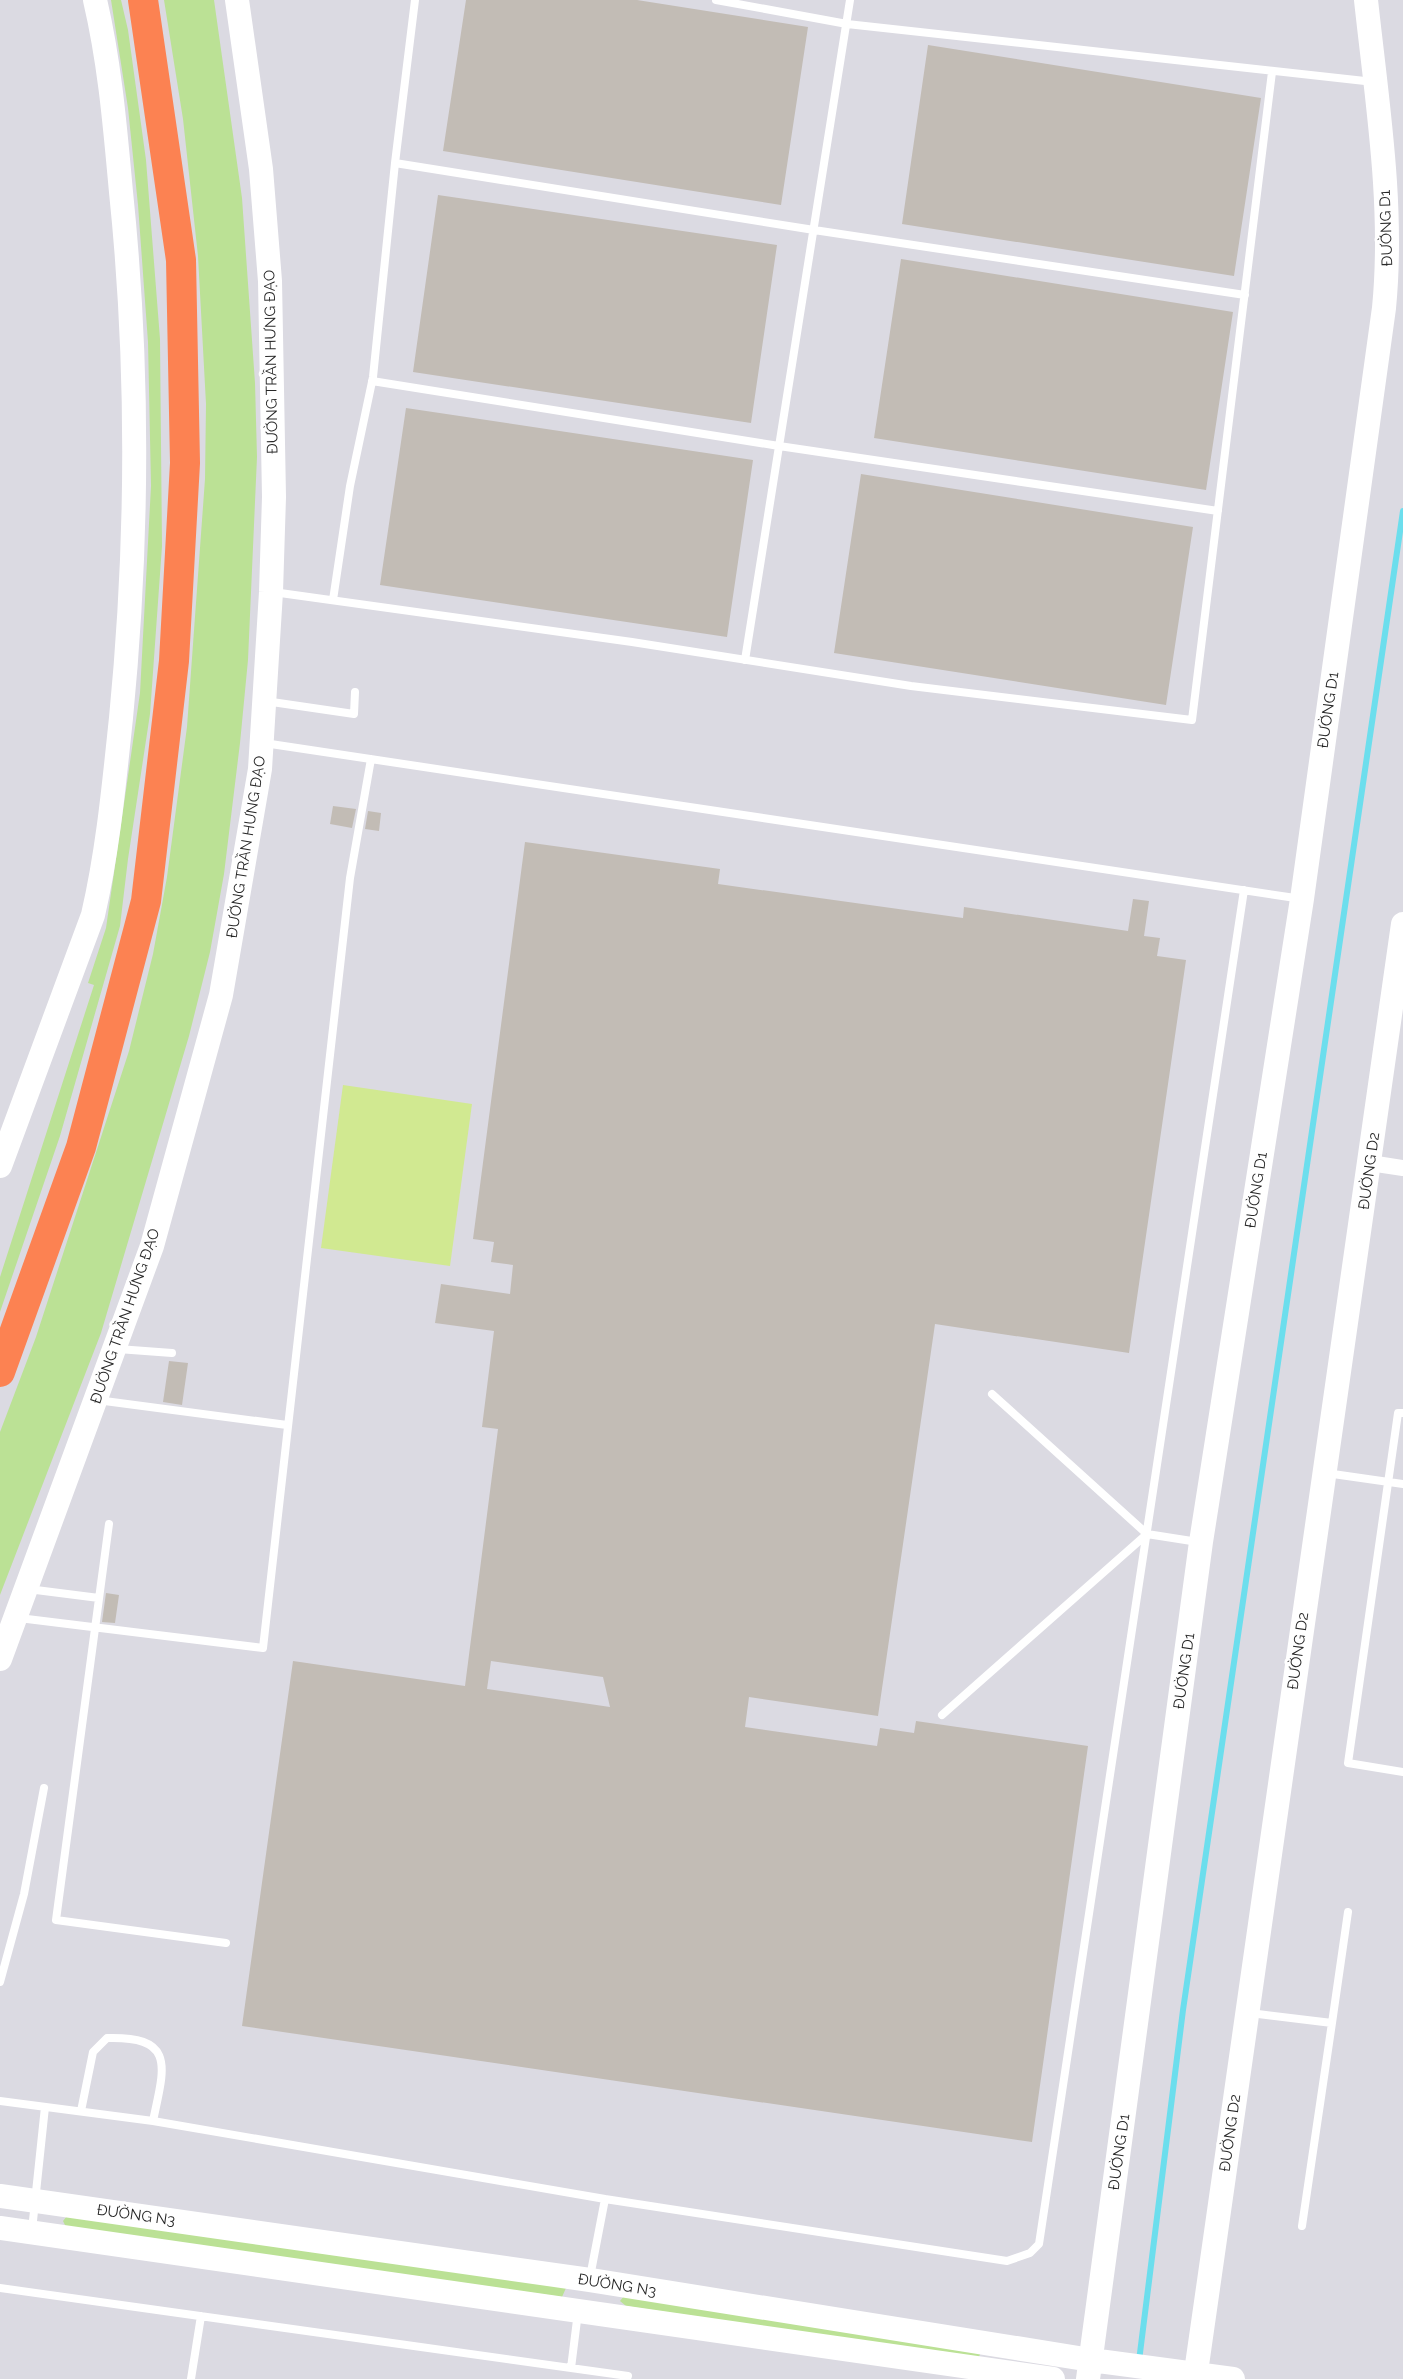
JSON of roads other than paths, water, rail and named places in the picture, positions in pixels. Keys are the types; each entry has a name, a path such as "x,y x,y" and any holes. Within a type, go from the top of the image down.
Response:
{"highway":[{"path":"0,1372 81,1147 146,901 174,662 185,463 181,260 143,0"}],"street":[{"path":"0,1166 93,915 112,809 129,636 134,459 130,308 115,119 108,62 94,0"},
{"name":"ĐƯỜNG TRẦN HƯNG ĐẠO","path":"0,1659 152,1246 221,994 260,769 271,591 274,418 270,281 261,169 237,0"},
{"name":"ĐƯỜNG D1","path":"1094,2367 1201,1542 1302,899 1388,264 1387,212 1366,0"},
{"name":"ĐƯỜNG D2","path":"1189,2375 1246,2013 1403,924"},
{"path":"1370,1162 1403,1168"},
{"name":"ĐƯỜNG N3","path":"0,2196 590,2280 1094,2367 1233,2379"},
{"name":"ĐƯỜNG N3","path":"0,2228 1053,2379"},
{"path":"582,2312 590,2280"}],"lane":[{"path":"333,600 350,486 372,381 415,0"},
{"path":"716,0 848,24 1374,82"},
{"path":"745,660 852,1"},
{"path":"271,591 632,642 911,686 1192,720 1272,72"},
{"path":"395,163 814,230 1245,295"},
{"path":"372,381 779,446 1218,511"},
{"path":"264,700 354,714 355,692"},
{"path":"262,742 1302,899"},
{"path":"16,1617 263,1648 350,878 371,759"},
{"path":"0,2101 153,2121 604,2199 1007,2261 1030,2253 1039,2244 1244,890"},
{"path":"114,1349 172,1353"},
{"path":"993,1394 1147,1534 1201,1542"},
{"path":"95,1400 287,1425"},
{"path":"1403,1413 1398,1413 1348,1763 1403,1772"},
{"path":"1323,1472 1403,1484"},
{"path":"109,1524 56,1920 226,1943"},
{"path":"942,1715 1147,1534"},
{"path":"26,1589 99,1598"},
{"path":"0,1982 24,1894 44,1788"},
{"path":"1302,2226 1348,1912"},
{"path":"1246,2013 1332,2023"},
{"path":"81,2111 93,2052 107,2038 133,2037 155,2047 160,2056 162,2076 153,2121"},
{"path":"32,2233 45,2107"},
{"path":"590,2280 604,2199"},
{"path":"0,2288 628,2376"},
{"path":"571,2368 582,2312"},
{"path":"191,2379 201,2316"}],"waterway":[{"path":"1139,2361 1183,2010 1403,511"}]}
